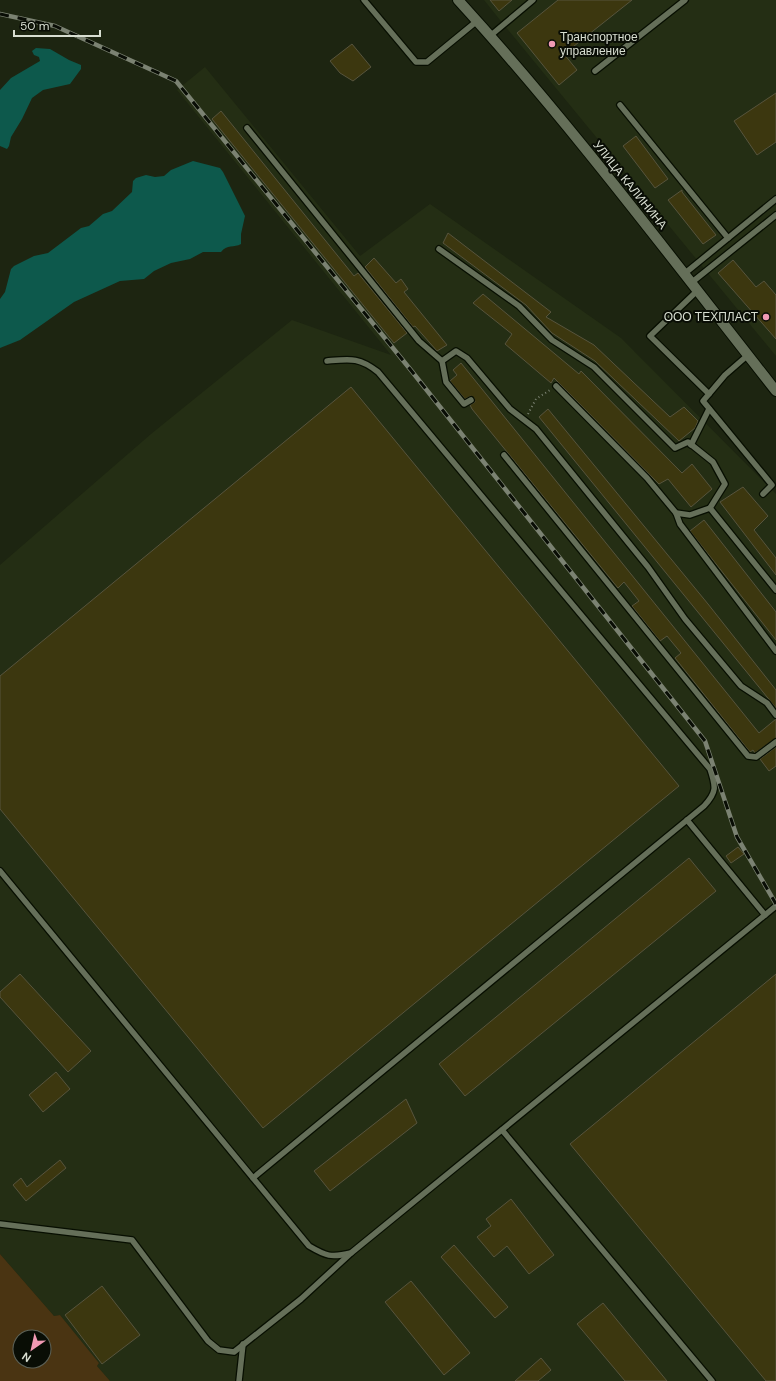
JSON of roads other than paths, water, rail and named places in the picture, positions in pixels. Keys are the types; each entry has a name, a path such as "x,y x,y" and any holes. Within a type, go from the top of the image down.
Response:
{"street":[{"name":"УЛИЦА КАЛИНИНА","path":"458,0 490,36 615,186 776,391"}],"lane":[{"path":"364,0 416,62 427,62 477,21"},
{"path":"490,36 533,0"},
{"path":"596,71 686,0"},
{"path":"620,105 728,238"},
{"path":"247,128 419,340 442,361 446,382 464,404 471,400"},
{"path":"684,274 776,199"},
{"path":"709,394 650,336 694,287 776,215"},
{"path":"440,249 519,306 552,340 594,367 675,448 688,442 714,462 725,484 710,508 690,515 676,513"},
{"path":"442,361 456,351 467,358 510,409 536,429 648,567 685,619 741,686 766,703 776,715"},
{"path":"748,355 725,375 704,402 772,485 763,494"},
{"path":"253,1178 704,806 713,796 715,784 710,769 378,372 366,362 346,359 327,361"},
{"path":"556,386 647,478 676,513 680,524 776,651"},
{"path":"691,445 710,409"},
{"path":"504,455 748,756 756,757 776,742"},
{"path":"710,508 776,590"},
{"path":"687,820 765,915"},
{"path":"0,870 309,1246 320,1252 335,1257 351,1253"},
{"path":"0,1224 132,1240 208,1341 219,1350 234,1352 301,1299 351,1253 776,906"},
{"path":"502,1130 712,1381"},
{"path":"239,1381 243,1344"}],"water":[{"path":"36,48 50,49 81,65 81,69 70,84 43,90 32,98 11,137 7,149 0,146 0,90 11,78 40,61 39,57 34,55 32,51"},
{"path":"193,161 220,168 223,172 245,216 241,234 241,244 228,247 221,252 203,252 190,259 171,263 154,271 144,279 120,281 74,302 20,340 0,348 0,299 5,292 11,269 14,266 34,256 48,253 81,228 89,226 103,214 112,211 132,192 133,181 136,178 146,175 155,177 164,176 171,170"}],"railway":[{"path":"0,14 55,26 176,81 410,369 705,741 737,837 776,904"}],"place":[{"name":"Транспортное управление","path":"552,44"},
{"name":"ООО ТЕХПЛАСТ","path":"766,317"}]}
